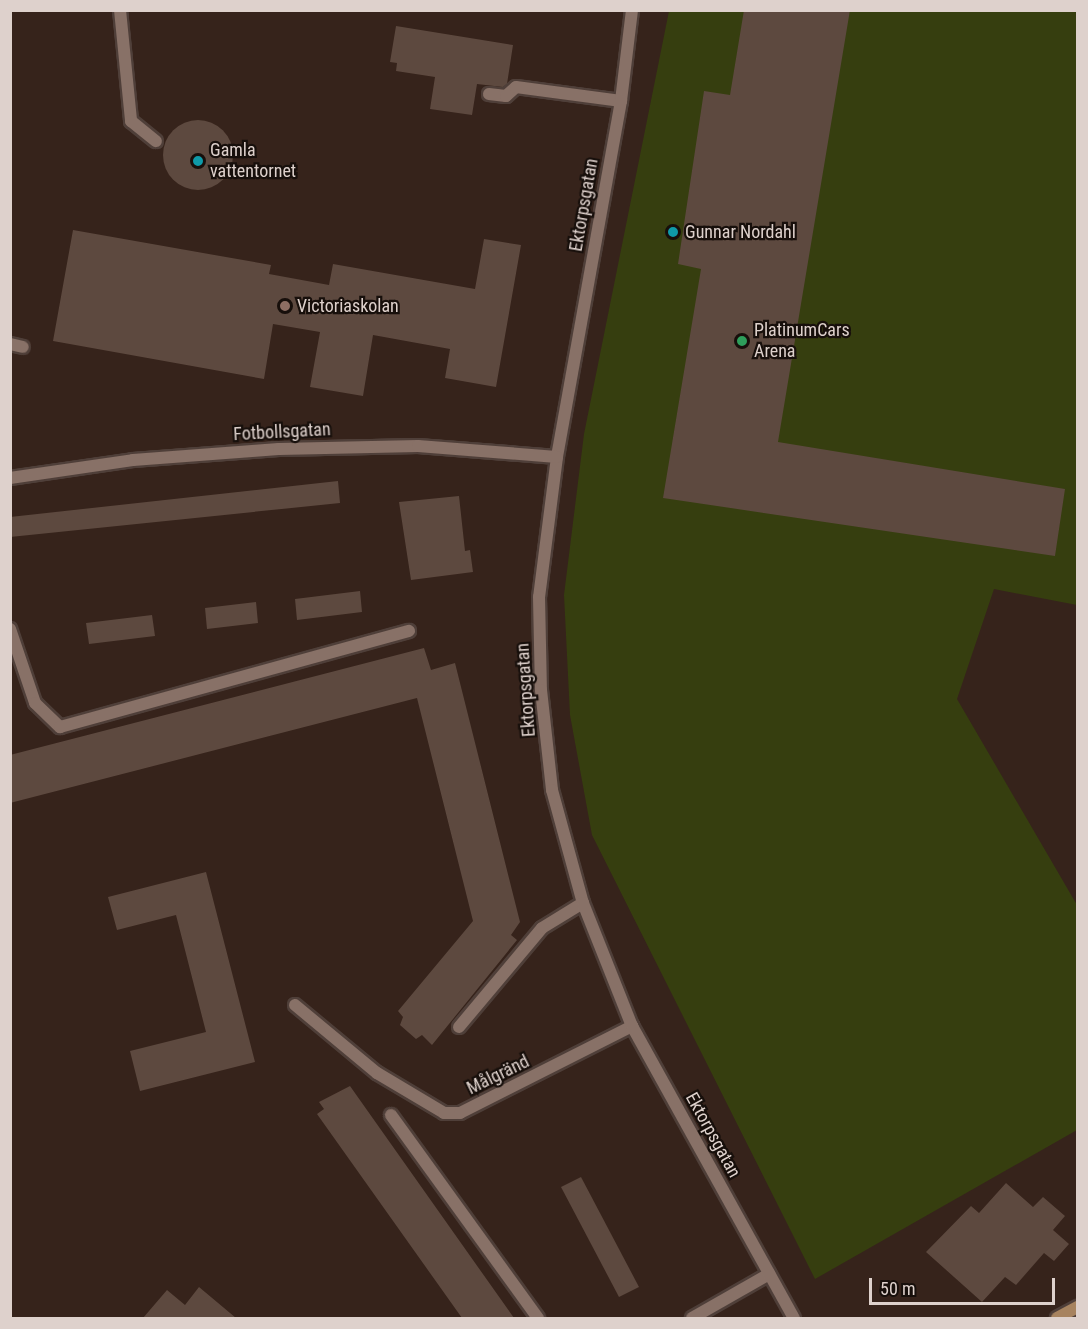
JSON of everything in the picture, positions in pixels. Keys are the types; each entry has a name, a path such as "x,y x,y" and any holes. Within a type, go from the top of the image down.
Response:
{"main road":[{"path":"1057,1318 1077,1308"}],"street":[{"path":"120,10 131,121 156,141"},
{"name":"Ektorpsgatan","path":"632,10 621,101 557,457 540,597 541,690 552,790 583,903 632,1026 794,1318"},
{"path":"489,94 506,96 516,87 621,101"},
{"name":"Fotbollsgatan","path":"10,478 133,460 279,449 418,446 557,457"},
{"path":"10,629 35,703 60,727 409,631"},
{"path":"459,1027 542,928 583,903"},
{"name":"Målgränd","path":"295,1005 377,1072 444,1113 460,1113 632,1026"},
{"path":"391,1114 538,1318"},
{"path":"692,1318 769,1274"}],"green space":[{"path":"669,11 1077,11 1077,605 994,589 957,699 1077,905 1077,1130 815,1279 592,835 570,715 564,595 584,434"}],"building":[{"name":"PlatinumCars Arena","path":"744,10 850,10 778,442 1065,489 1055,556 663,498 701,269 678,264 704,91 730,95"},
{"path":"396,26 513,45 507,84 503,87 477,84 472,115 430,109 435,77 396,71 397,63 390,62"},
{"name":"Gamla vattentornet","path":"205,120 218,126 227,135 231,141 233,155 231,169 223,180 212,188 191,190 173,180 165,169 163,148 173,130 184,122"},
{"name":"Victoriaskolan","path":"73,230 271,265 269,274 329,285 333,264 475,289 484,239 521,245 496,387 445,378 450,349 373,335 363,396 310,387 320,332 273,324 264,379 53,341"},
{"path":"338,481 340,503 10,537 10,517"},
{"path":"459,496 465,551 470,550 473,572 411,580 399,502"},
{"path":"360,591 362,612 297,620 295,599"},
{"path":"256,602 258,623 207,629 205,608"},
{"path":"152,615 155,636 89,644 86,623"},
{"path":"424,648 431,670 455,663 520,922 511,935 517,940 432,1045 422,1035 416,1039 400,1025 403,1017 398,1011 473,921 417,698 10,803 10,755"},
{"path":"206,872 255,1062 140,1091 130,1051 206,1032 176,915 117,930 108,897"},
{"path":"350,1086 514,1318 462,1318 317,1114 324,1109 319,1102"},
{"path":"581,1177 639,1287 619,1297 561,1187"},
{"path":"1006,1183 1033,1207 1043,1197 1065,1216 1053,1230 1069,1244 1054,1261 1044,1253 1016,1285 1005,1277 982,1302 926,1252 971,1206 979,1213"},
{"path":"199,1287 236,1318 143,1318 167,1290 185,1305"}],"place":[{"name":"Gamla vattentornet","path":"198,161"},
{"name":"Gunnar Nordahl","path":"673,232"},
{"name":"Victoriaskolan","path":"285,306"},
{"name":"PlatinumCars Arena","path":"742,341"}]}
